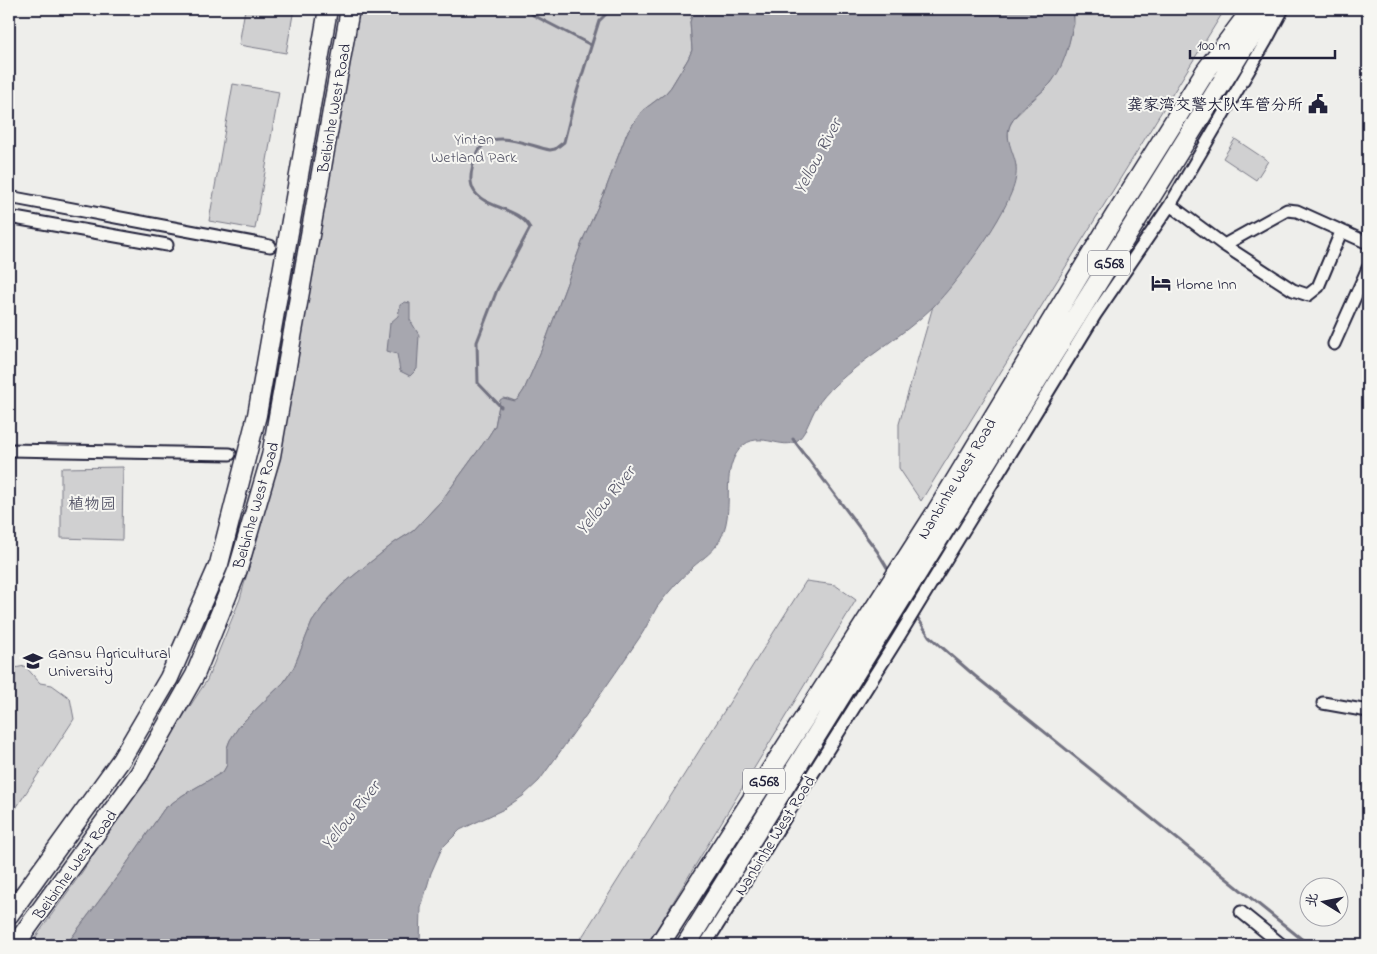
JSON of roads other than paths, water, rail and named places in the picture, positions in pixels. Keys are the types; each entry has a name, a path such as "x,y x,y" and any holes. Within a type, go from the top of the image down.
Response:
{"highway":[{"name":"Nanbinhe West Road","path":"950,520 1113,219 1205,72 1252,9"},
{"name":"Nanbinhe West Road","path":"686,945 1242,50 1272,9"},
{"name":"Nanbinhe West Road","path":"659,945 882,629"}],"main road":[{"name":"Beibinhe West Road","path":"9,915 121,760 169,678 219,564 257,415 328,9"},
{"name":"Beibinhe West Road","path":"15,945 139,774 195,675 238,569 271,456 350,9"}],"street":[{"name":"Nanbinhe West Road","path":"950,520 1170,205 1283,9"},
{"path":"9,197 270,246"},
{"path":"1170,205 1224,245 1293,290 1308,295 1318,287 1341,232"},
{"path":"1224,245 1287,210 1297,211 1368,243"},
{"path":"9,217 167,245"},
{"path":"1334,344 1368,268"},
{"path":"9,450 230,454"},
{"name":"Nanbinhe West Road","path":"705,945 882,629"},
{"path":"1323,703 1368,711"},
{"path":"1241,912 1282,945"}],"water":[{"name":"Yellow River","path":"694,9 1074,9 1068,48 1056,76 1045,89 1014,117 1011,123 1008,134 1016,166 1014,185 998,220 977,252 933,307 830,390 818,405 799,439 785,444 760,440 752,441 744,445 736,454 731,464 729,476 726,523 723,535 716,546 679,580 657,607 628,655 539,781 523,796 502,810 460,830 442,848 431,873 421,908 420,945 66,945 123,869 164,809 183,795 223,772 227,765 227,748 230,740 240,725 284,682 294,667 312,622 327,601 342,585 394,543 413,531 442,500 488,437 495,426 500,400 503,398 515,401 518,399 524,390 547,337 584,237 605,191 627,133 642,111 671,87 688,59 692,50 690,22"},
{"path":"405,302 410,303 410,320 419,335 417,369 410,376 400,371 397,354 387,351 390,323 398,316 400,305"}],"waterway":[{"path":"528,9 533,15 591,45"},
{"path":"501,407 478,383 477,342 497,290 530,228 522,219 511,212 478,196 472,187 471,173 477,154 483,145 491,141 500,139 510,140 550,150 555,149 564,142 575,98 599,21 611,9"},
{"path":"793,439 877,551 889,571"},
{"path":"916,615 929,636 975,676 1309,945"}],"place":[{"name":"龚家湾交警大队车管分所","path":"1318,104"},
{"name":"Home Inn","path":"1161,283"},
{"name":"Gansu Agricultural University","path":"33,661"}],"park label":[{"name":"Yintan Wetland Park","path":"474,147"},
{"name":"植物园","path":"92,503"}]}
